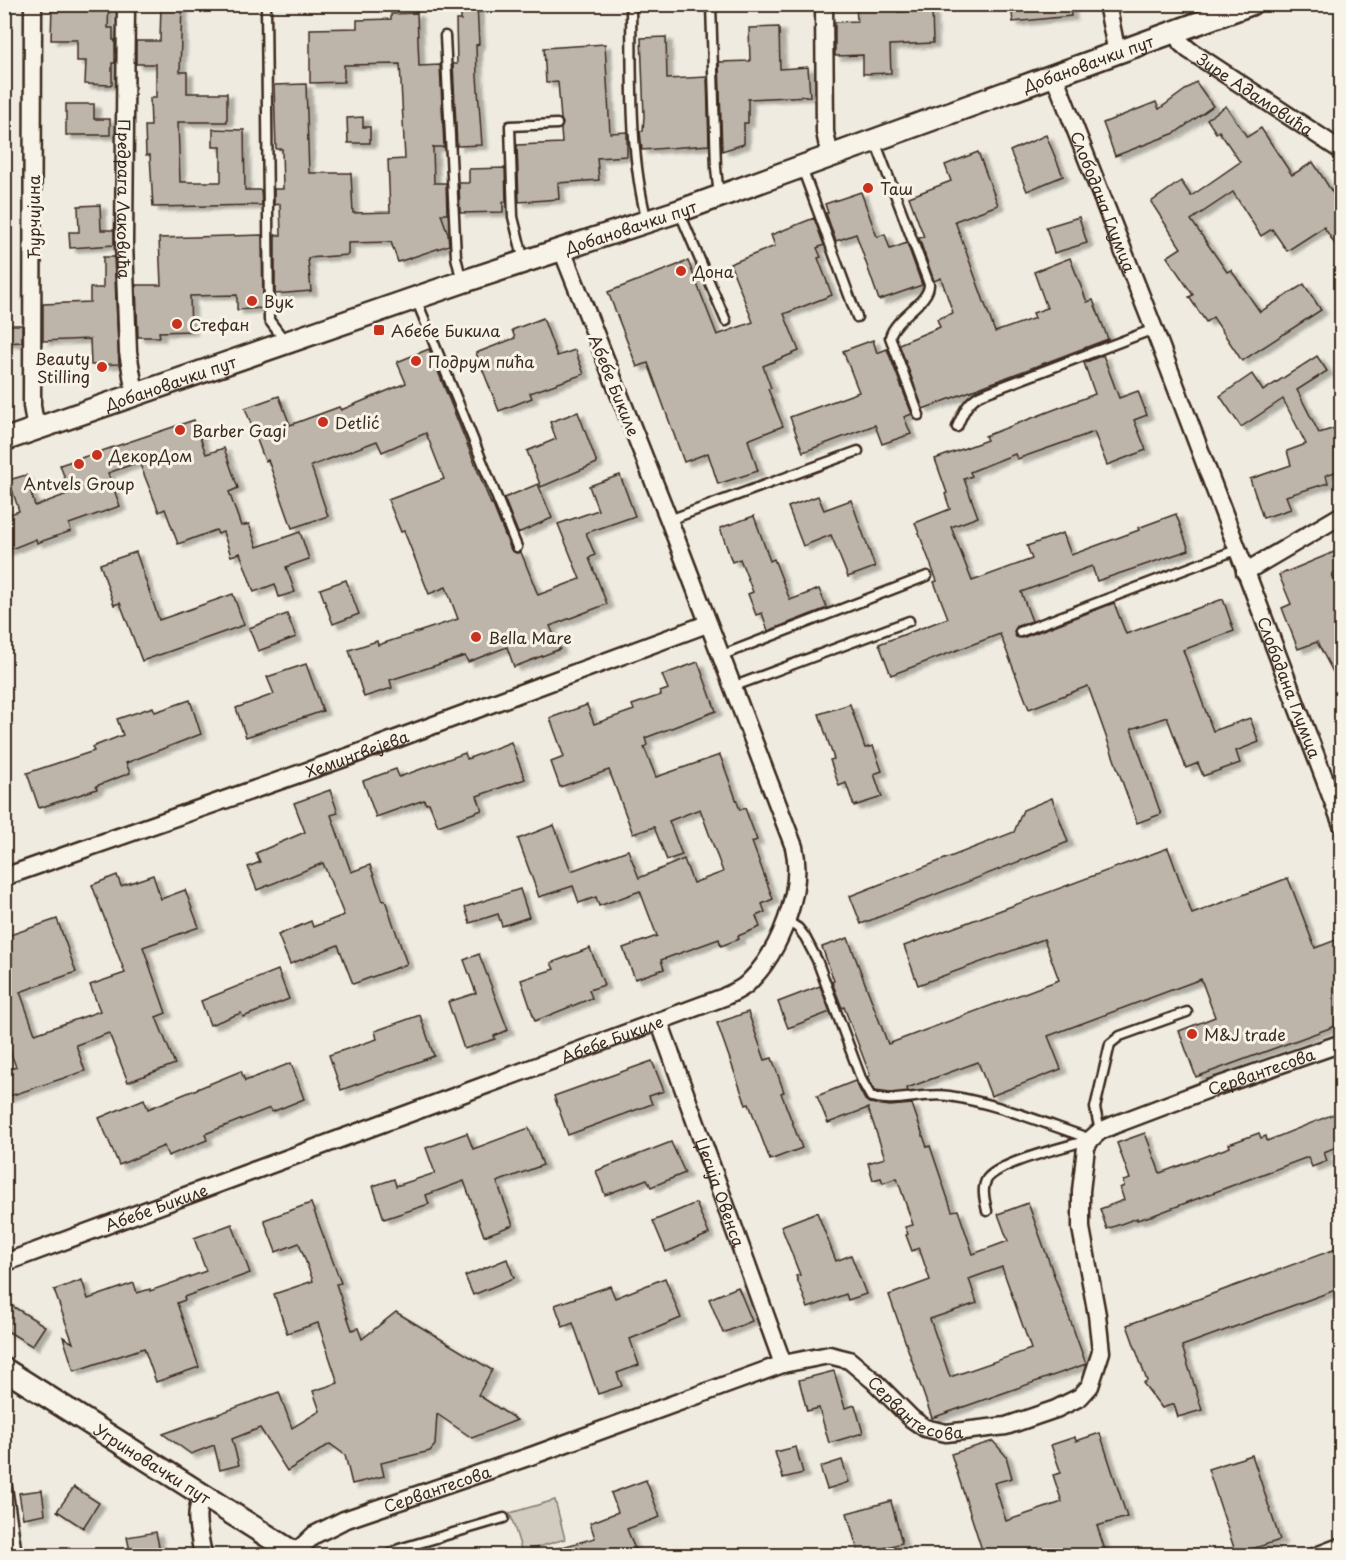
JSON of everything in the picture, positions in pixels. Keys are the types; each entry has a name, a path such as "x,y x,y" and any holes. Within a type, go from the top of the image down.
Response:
{"street":[{"name":"Ћурчијина","path":"33,4 32,406 36,429"},
{"name":"Предрага Лаковића","path":"126,4 124,243 128,352 135,394"},
{"path":"824,4 825,132 830,157"},
{"path":"1107,4 1117,53"},
{"name":"Добановачки пут","path":"4,440 462,282 679,211 1251,4"},
{"name":"Зире Адамовића","path":"1177,32 1181,43 1189,50 1341,151"},
{"name":"Слободана Глумца","path":"1054,75 1154,329 1341,825"},
{"name":"Абебе Бикиле","path":"4,1263 724,997 747,984 774,947 787,921 797,870 795,847 707,624 669,520 561,250"},
{"path":"1245,572 1341,515"},
{"name":"Хемингвејева","path":"4,877 354,755 707,624"},
{"name":"Џесија Овенса","path":"659,1021 783,1364"},
{"name":"Сервантесова","path":"297,1554 314,1535 344,1520 542,1452 783,1364 820,1356 836,1356 849,1360 874,1381 910,1418 925,1428 946,1434 1006,1426 1056,1409 1080,1397 1090,1386 1095,1377 1101,1353 1080,1212 1086,1147 1096,1135 1142,1114 1341,1043"},
{"name":"Угриновачки пут","path":"4,1369 297,1554"},
{"path":"203,1495 197,1508 197,1515 203,1556"},
{"path":"1316,1556 1341,1546"}],"lane":[{"path":"266,4 269,320 286,343"},
{"path":"631,4 632,80 638,183 647,222"},
{"path":"711,4 719,197"},
{"path":"445,36 456,257 462,282"},
{"path":"524,262 513,217 510,126 557,124"},
{"path":"874,141 929,284 925,295 895,326 890,337 920,415"},
{"path":"802,167 857,317"},
{"path":"679,211 726,321"},
{"path":"416,299 517,547"},
{"path":"957,427 966,408 980,395 1154,329"},
{"path":"669,520 858,450"},
{"path":"1020,632 1236,550"},
{"path":"720,656 927,576"},
{"path":"732,687 909,621"},
{"path":"787,921 798,928 805,937 817,960 862,1082 871,1097 891,1100 934,1095 961,1099 1096,1135"},
{"path":"1096,1135 1095,1108 1110,1044 1120,1036 1187,1012"},
{"path":"987,1211 983,1190 987,1179 1000,1169 1096,1135"},
{"path":"4,1467 17,1554"},
{"path":"387,1556 399,1550 504,1518"}],"shaded area":[{"path":"555,1500 565,1539 522,1552 510,1513"}],"building":[{"path":"52,4 109,4 108,28 113,28 113,40 115,40 112,85 85,84 86,61 77,61 77,40 51,40"},
{"path":"161,4 182,4 180,72 187,72 187,93 227,93 227,122 178,122 180,182 221,182 221,147 213,147 213,129 244,130 245,190 261,190 262,205 153,207 150,155 146,155 145,126 151,126 150,98 156,98 156,64 136,64 136,41 160,41"},
{"path":"461,4 477,4 479,44 476,45 477,76 482,145 457,146 453,64 457,64 456,20 461,20"},
{"path":"856,4 898,4 898,12 932,10 933,43 890,45 891,73 863,74 863,55 835,56 835,22 857,21"},
{"path":"1011,4 1070,4 1071,16 1013,22"},
{"path":"417,13 419,66 440,65 444,147 433,147 434,183 446,183 447,214 441,214 449,245 398,262 391,242 348,243 348,255 308,258 311,291 275,294 275,235 281,235 280,204 274,205 274,189 283,189 282,149 276,149 274,85 306,84 309,173 351,173 353,213 390,212 388,160 405,159 400,64 344,65 344,82 310,83 310,29 357,28 357,20 391,19 391,14"},
{"path":"779,27 780,69 808,67 810,96 748,99 748,123 744,123 744,144 722,151 719,62 750,61 749,28"},
{"path":"666,37 667,79 707,77 709,145 642,150 640,131 643,131 644,116 641,38"},
{"path":"605,44 610,133 627,132 627,156 597,158 599,180 558,183 559,199 519,202 517,145 562,143 563,123 558,82 546,83 544,48"},
{"path":"1196,82 1213,106 1175,133 1115,156 1103,123 1156,102 1159,109"},
{"path":"66,104 94,104 94,119 110,119 110,135 66,135"},
{"path":"1226,106 1247,137 1261,128 1292,175 1313,162 1341,206 1341,254 1324,227 1287,251 1272,229 1261,236 1233,192 1191,220 1227,272 1231,270 1260,312 1304,284 1321,310 1242,361 1213,317 1206,322 1189,297 1193,295 1167,257 1181,248 1151,202 1181,181 1191,196 1240,162 1219,131 1216,133 1207,119"},
{"path":"363,117 363,127 370,127 370,143 348,143 347,118"},
{"path":"1046,135 1063,176 1027,191 1010,151"},
{"path":"978,152 998,205 955,221 995,332 1035,318 1033,313 1047,308 1034,272 1070,258 1087,302 1093,300 1108,339 923,409 899,344 940,327 937,319 953,313 941,278 934,281 919,238 924,237 909,197 951,181 945,165"},
{"path":"505,168 506,202 503,202 503,212 460,213 459,183 469,183 469,169"},
{"path":"861,192 877,237 885,234 890,249 907,243 922,285 879,300 856,234 836,241 825,204"},
{"path":"100,205 101,230 114,230 114,245 70,248 69,232 79,232 78,206"},
{"path":"1079,217 1087,243 1054,253 1046,227"},
{"path":"814,218 824,245 817,248 821,257 818,258 832,295 784,314 799,351 763,366 771,388 768,389 783,426 748,440 758,471 718,484 708,453 684,462 648,363 637,367 608,292 688,261 717,335 753,322 730,264 775,246 771,235"},
{"path":"262,235 263,308 237,310 237,295 190,296 191,331 159,332 160,337 138,337 136,285 161,285 159,238"},
{"path":"103,257 114,257 119,364 91,365 90,339 43,341 43,304 90,302 90,288 103,288"},
{"path":"543,318 557,356 575,350 584,374 530,393 532,398 499,411 476,353 515,338 512,330"},
{"path":"4,325 22,325 22,342 4,343"},
{"path":"873,340 877,353 887,349 912,414 904,417 911,434 882,444 875,425 803,452 790,417 859,392 843,351"},
{"path":"429,349 511,550 516,553 521,552 538,595 580,579 558,524 598,510 589,486 620,475 635,516 586,533 595,555 589,558 607,604 550,626 560,649 514,667 507,647 468,662 465,656 390,680 392,688 364,697 349,650 377,641 378,645 458,619 446,587 429,594 404,531 401,532 388,500 444,479 426,433 382,452 377,441 311,466 328,516 292,528 268,460 265,461 245,408 279,396 290,425 339,407 341,410 406,383 397,362"},
{"path":"1103,355 1119,398 1138,391 1147,415 1134,420 1146,450 1107,465 1094,432 1017,459 1015,454 970,472 972,476 964,479 978,517 951,527 972,581 1032,559 1027,546 1063,533 1071,555 1176,514 1189,550 1097,581 1092,566 1021,592 1032,621 1017,626 1014,632 1016,637 1022,638 1114,603 1126,634 1223,599 1234,631 1183,650 1213,731 1250,718 1259,742 1236,751 1240,763 1203,776 1198,763 1186,768 1167,717 1131,729 1161,814 1137,823 1088,686 1029,709 1000,634 891,675 879,644 948,618 915,523 950,509 935,459 987,440 985,436 1095,394 1084,363"},
{"path":"1317,356 1327,371 1297,390 1319,433 1341,426 1341,470 1326,475 1328,483 1286,496 1291,509 1263,518 1250,479 1291,465 1287,451 1306,444 1283,399 1241,427 1220,396 1252,374 1263,391"},
{"path":"578,412 597,463 541,487 527,451 556,439 550,422"},
{"path":"194,420 206,454 224,448 238,488 229,492 241,526 249,524 257,547 300,532 309,559 286,567 295,592 279,597 275,584 254,592 240,553 231,556 223,532 218,534 216,530 178,544 165,509 159,512 139,462 108,473 120,506 69,524 71,531 37,543 36,539 4,552 4,516 19,511 9,480 26,475 35,506 70,493 60,465"},
{"path":"538,484 552,518 518,533 504,498"},
{"path":"818,496 824,510 851,500 875,567 848,577 831,535 803,546 788,507"},
{"path":"754,516 770,561 774,559 790,600 819,589 827,608 768,631 762,613 756,615 748,594 753,592 740,559 732,562 720,528"},
{"path":"136,552 159,620 233,594 244,625 142,661 120,603 114,605 100,564"},
{"path":"1334,552 1341,570 1332,574 1341,597 1341,687 1317,642 1298,649 1282,608 1291,604 1279,575"},
{"path":"346,580 359,614 333,624 320,589"},
{"path":"287,614 296,637 258,651 249,628"},
{"path":"698,662 716,711 645,738 647,745 644,747 656,777 720,755 740,810 745,808 757,840 752,842 773,899 762,904 765,912 756,916 760,927 721,946 719,939 661,960 664,969 635,979 623,948 657,936 640,891 599,906 596,897 579,903 573,886 539,897 518,839 554,825 571,871 628,850 639,878 684,859 693,883 723,872 700,809 669,821 682,855 667,860 654,827 633,834 609,770 560,787 551,762 564,757 550,718 587,705 594,724 634,710 632,705 661,695 660,692 668,689 662,675"},
{"path":"306,664 323,711 246,737 236,708 274,694 267,677"},
{"path":"190,700 201,734 126,763 130,773 96,786 97,789 39,808 27,773 94,751 92,747 123,735 117,719 153,707 155,712"},
{"path":"850,704 865,748 873,746 882,771 874,774 882,797 854,806 846,783 839,786 830,760 834,759 819,714"},
{"path":"511,742 525,779 477,796 482,810 438,826 429,803 426,804 424,800 376,817 363,781 396,769 399,777 465,753 467,759"},
{"path":"330,790 338,813 331,815 351,872 370,865 407,964 353,984 338,945 290,964 278,935 311,921 313,927 344,915 323,863 257,890 248,867 260,862 256,853 305,832 294,803"},
{"path":"1052,798 1068,842 861,924 850,896 1014,832 1023,810"},
{"path":"1168,848 1192,914 1288,878 1315,948 1341,938 1341,1024 1196,1077 1179,1031 1215,1017 1201,979 1048,1036 1061,1069 991,1096 978,1062 907,1088 908,1091 890,1093 875,1091 867,1077 870,1075 832,982 834,981 822,947 848,938 888,1044 1059,980 1044,939 918,985 904,946"},
{"path":"117,875 121,886 153,875 161,899 185,890 199,927 143,947 166,1013 156,1017 175,1064 128,1082 109,1033 76,1045 85,1071 4,1098 4,1071 16,1067 4,1035 4,937 57,919 76,972 20,992 35,1034 100,1011 90,985 125,973 92,885"},
{"path":"520,889 529,917 502,926 498,914 470,923 465,907"},
{"path":"590,948 604,985 589,990 592,998 535,1021 521,980 554,969 551,963"},
{"path":"479,954 508,1030 494,1036 495,1039 464,1049 448,1002 476,993 464,960"},
{"path":"278,970 289,999 243,1017 241,1013 210,1025 201,1001"},
{"path":"820,986 830,1012 788,1028 778,1002"},
{"path":"748,1012 765,1060 772,1058 784,1092 781,1093 802,1148 770,1160 749,1104 746,1105 717,1023"},
{"path":"420,1015 434,1056 341,1090 329,1055 377,1039 375,1031"},
{"path":"652,1061 664,1091 649,1096 652,1104 568,1135 554,1096"},
{"path":"291,1063 304,1099 272,1112 270,1108 205,1134 207,1140 168,1156 164,1146 119,1165 99,1118 144,1099 148,1109 241,1071 245,1081"},
{"path":"855,1081 869,1103 890,1106 912,1104 927,1147 930,1146 952,1211 958,1210 973,1254 1008,1241 998,1214 1028,1203 1086,1364 932,1418 889,1295 930,1280 919,1248 912,1251 906,1235 908,1234 905,1227 913,1225 897,1178 883,1183 881,1178 873,1180 868,1163 885,1158 868,1108 828,1123 817,1096","holes":["1002,1267 1031,1349 950,1377 930,1319 977,1303 969,1279"]},
{"path":"1341,1111 1341,1145 1324,1152 1327,1161 1312,1167 1308,1157 1154,1215 1137,1220 1137,1218 1107,1229 1100,1209 1124,1200 1120,1188 1124,1186 1123,1181 1130,1179 1117,1143 1145,1133 1160,1173 1230,1147 1229,1144 1259,1133 1261,1138 1266,1136 1267,1141"},
{"path":"529,1128 543,1165 497,1182 513,1225 484,1236 464,1181 426,1195 429,1204 384,1219 373,1186 394,1179 396,1186 435,1173 426,1148 467,1133 473,1149"},
{"path":"671,1142 685,1173 651,1187 647,1179 605,1195 596,1171"},
{"path":"311,1203 341,1283 336,1284 352,1330 358,1328 362,1339 396,1312 492,1370 478,1395 517,1420 472,1438 437,1414 435,1445 430,1451 381,1463 384,1476 352,1484 345,1455 330,1444 287,1471 260,1428 232,1439 239,1465 220,1470 214,1445 191,1454 163,1434 279,1392 292,1428 320,1411 313,1391 338,1383 318,1323 287,1333 274,1294 313,1281 299,1243 276,1252 264,1220"},
{"path":"696,1203 709,1234 666,1252 653,1221"},
{"path":"817,1212 836,1261 851,1255 866,1294 848,1300 846,1294 808,1308 796,1276 800,1275 781,1226"},
{"path":"232,1224 250,1273 184,1297 185,1300 177,1303 199,1367 156,1382 144,1348 74,1371 63,1337 73,1343 54,1290 82,1280 88,1299 134,1283 137,1293 150,1289 150,1291 206,1271 194,1238"},
{"path":"1341,1247 1341,1288 1182,1346 1202,1410 1178,1417 1174,1404 1162,1408 1143,1383 1147,1381 1127,1325"},
{"path":"507,1259 514,1278 473,1295 465,1276"},
{"path":"665,1278 681,1318 630,1339 639,1365 617,1373 622,1386 598,1394 573,1323 563,1327 555,1305 610,1286 615,1298"},
{"path":"738,1287 752,1321 723,1333 709,1299"},
{"path":"4,1301 45,1326 32,1346 4,1329"},
{"path":"834,1371 845,1408 855,1405 863,1433 829,1443 819,1408 807,1411 799,1380"},
{"path":"1100,1433 1127,1517 1097,1526 1107,1556 1080,1556 1078,1549 1059,1556 984,1556 951,1454 993,1441 1006,1456 1012,1478 994,1483 1006,1521 1062,1502 1053,1475 1061,1473 1051,1445 1075,1437 1076,1441"},
{"path":"796,1447 803,1473 783,1478 775,1452"},
{"path":"1252,1455 1280,1540 1236,1554 1208,1469"},
{"path":"842,1460 849,1482 827,1489 820,1467"},
{"path":"646,1480 660,1517 627,1529 635,1549 619,1556 551,1556 551,1550 595,1538 590,1523 618,1512 611,1493"},
{"path":"74,1487 99,1503 83,1528 57,1511"},
{"path":"42,1490 45,1514 23,1518 19,1493"},
{"path":"891,1501 902,1543 859,1555 847,1513"},
{"path":"156,1532 161,1556 131,1556 127,1537"}],"place":[{"name":"Таш","path":"868,188"},
{"name":"Дона","path":"681,271"},
{"name":"Вук","path":"252,301"},
{"name":"Стефан","path":"177,324"},
{"name":"Абебе Бикила","path":"379,330"},
{"name":"Подрум пића","path":"416,361"},
{"name":"Beauty Stilling","path":"102,367"},
{"name":"Detlić","path":"323,422"},
{"name":"Barber Gagi","path":"180,430"},
{"name":"ДекорДом","path":"97,455"},
{"name":"Antvels Group","path":"79,464"},
{"name":"Bella Mare","path":"476,637"},
{"name":"M&J trade","path":"1192,1034"}]}
